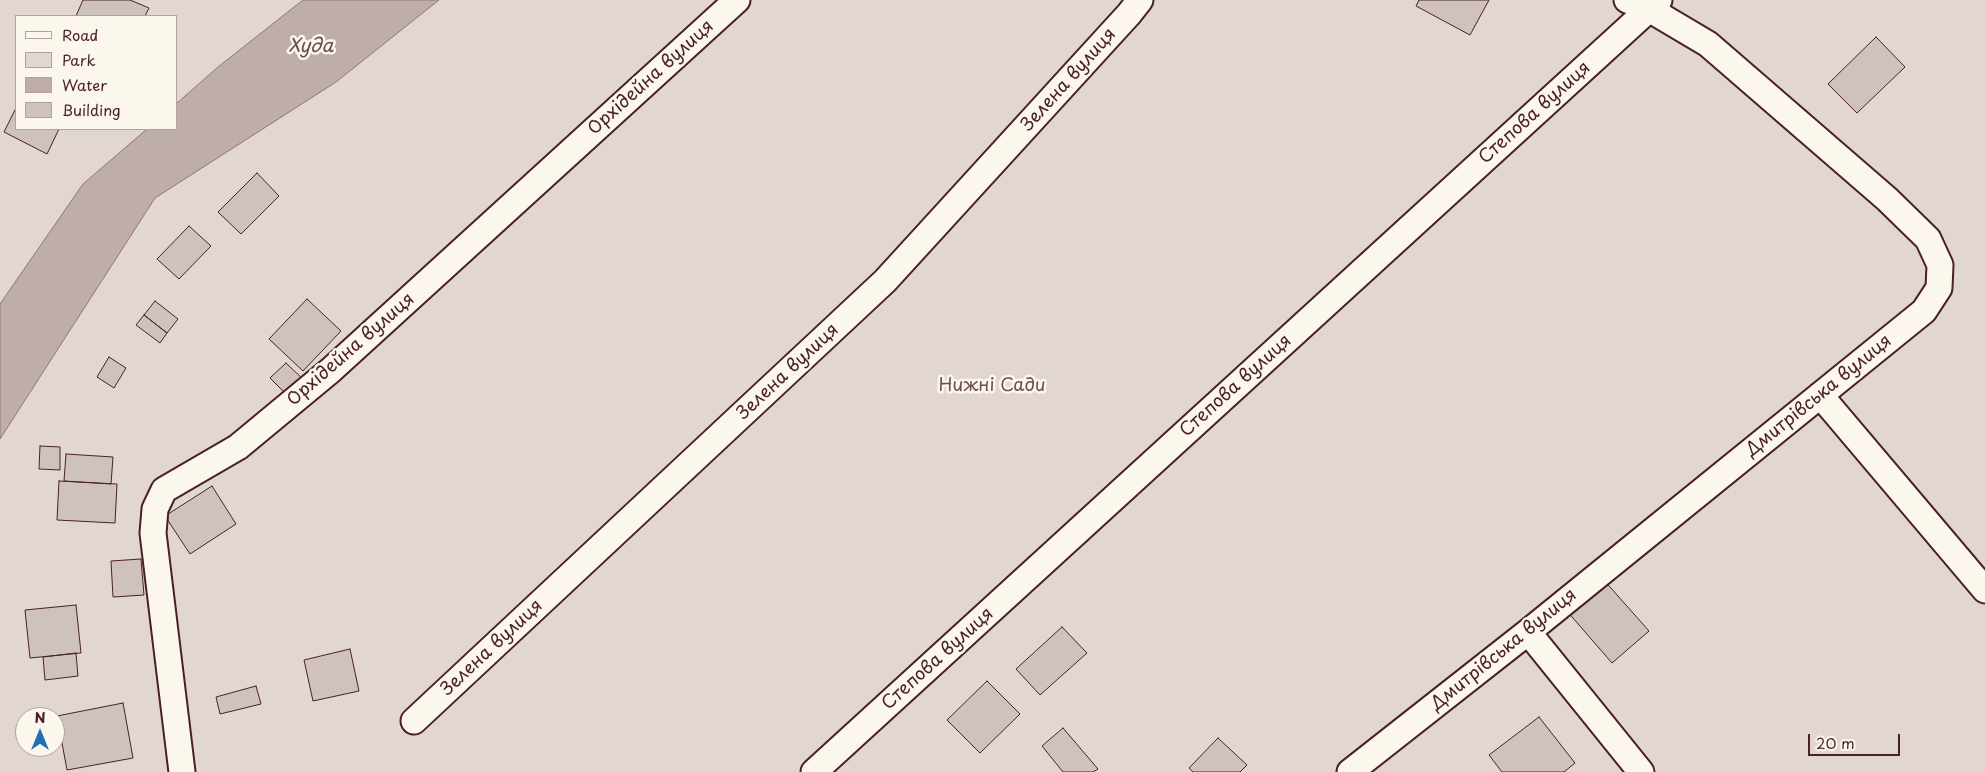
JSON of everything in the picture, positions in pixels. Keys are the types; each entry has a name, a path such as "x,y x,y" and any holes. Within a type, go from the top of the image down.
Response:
{"street":[{"name":"Орхідейна вулиця","path":"182,772 153,533 155,509 164,490 238,447 331,370 737,0"},
{"name":"Зелена вулиця","path":"414,722 885,282 1116,29 1140,0"},
{"name":"Дмитрівська вулиця","path":"1350,772 1528,632 1924,311 1940,288 1940,265 1928,239 1887,199 1708,44 1678,28 1645,3"},
{"name":"Степова вулиця","path":"814,772 1645,3"},
{"path":"1820,395 1985,590"},
{"path":"1528,632 1641,772"}],"green space":[{"name":"Нижні Сади","path":"0,0 1985,0 1985,772 0,772"}],"water":[{"name":"Худа","path":"303,0 439,0 336,82 155,198 0,439 0,304 83,184 146,130 178,130 178,102 218,67"}],"building":[{"path":"83,0 130,0 149,8 146,15 76,15"},
{"path":"1419,0 1489,0 1470,35 1416,6"},
{"path":"1876,37 1905,67 1857,113 1828,84"},
{"path":"15,110 15,130 59,130 47,154 4,132"},
{"path":"257,173 279,196 241,234 218,212"},
{"path":"189,226 211,246 179,279 157,259"},
{"path":"307,299 341,331 303,371 269,339"},
{"path":"155,301 178,319 167,333 144,315"},
{"path":"144,315 167,333 160,343 136,325"},
{"path":"109,357 126,368 114,388 97,377"},
{"path":"286,363 307,383 291,399 270,378"},
{"path":"40,446 60,447 60,470 39,469"},
{"path":"66,454 113,457 111,484 64,481"},
{"path":"59,481 117,484 115,523 57,520"},
{"path":"212,486 236,524 190,554 165,516"},
{"path":"141,559 144,595 113,597 111,561"},
{"path":"1602,578 1649,631 1612,663 1566,610"},
{"path":"76,605 81,653 30,658 25,610"},
{"path":"1062,627 1087,653 1040,695 1016,669"},
{"path":"350,649 359,691 313,701 304,660"},
{"path":"76,653 78,676 45,680 43,657"},
{"path":"987,681 1020,714 980,753 947,720"},
{"path":"256,686 261,704 220,714 216,697"},
{"path":"123,703 133,758 67,770 65,757 65,714"},
{"path":"1539,717 1575,763 1564,772 1502,772 1489,755"},
{"path":"1063,728 1098,769 1093,772 1063,772 1042,746"},
{"path":"1218,738 1247,765 1240,772 1193,772 1189,768"}]}
